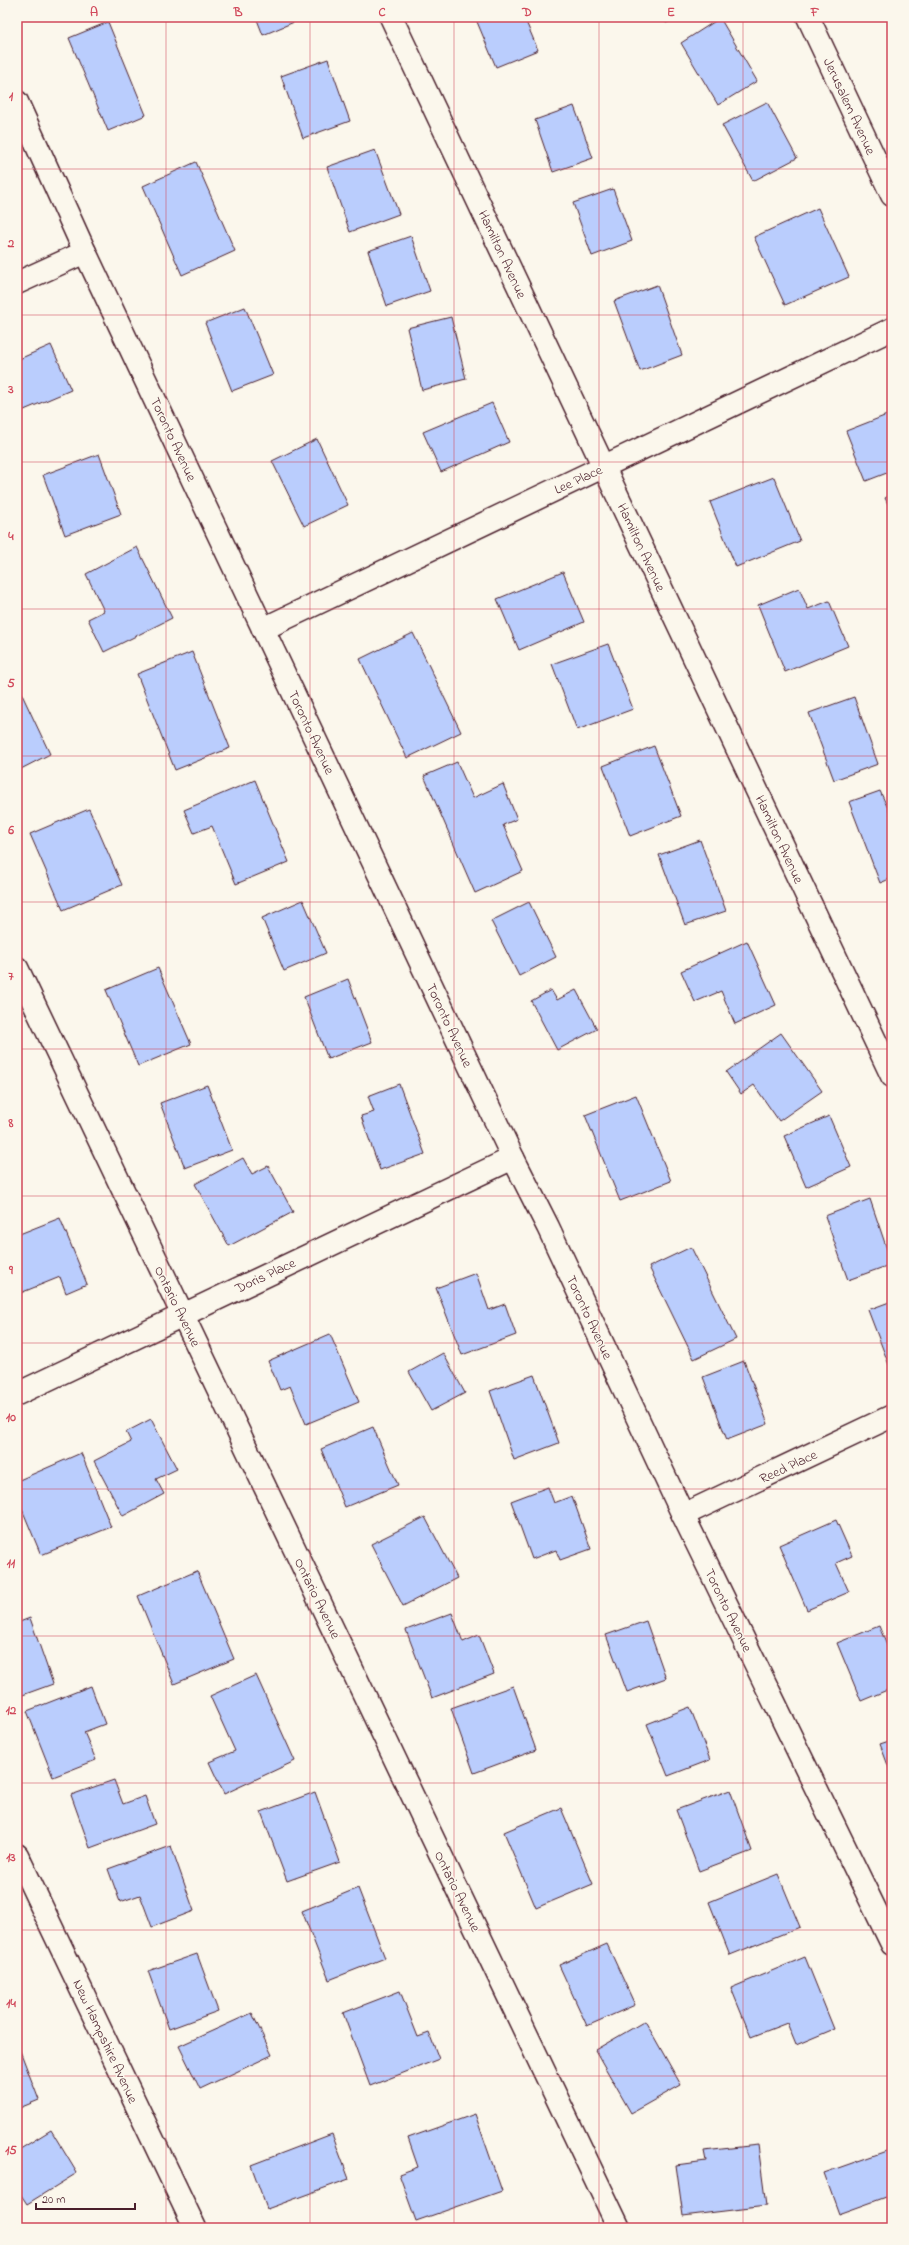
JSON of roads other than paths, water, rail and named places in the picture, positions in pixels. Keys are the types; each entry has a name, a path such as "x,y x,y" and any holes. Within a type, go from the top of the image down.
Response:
{"street":[{"name":"Hamilton Avenue","path":"391,17 892,1076"},
{"name":"Jerusalem Avenue","path":"808,17 892,195"},
{"name":"Toronto Avenue","path":"17,102 85,252 513,1158 548,1227 683,1515 892,1944"},
{"path":"17,283 85,252"},
{"name":"Lee Place","path":"264,629 892,329"},
{"name":"Ontario Avenue","path":"17,968 619,2228"},
{"name":"Doris Place","path":"17,1394 513,1158"},
{"name":"Reed Place","path":"683,1515 892,1416"},
{"name":"New Hampshire Avenue","path":"17,1855 195,2228"}]}
